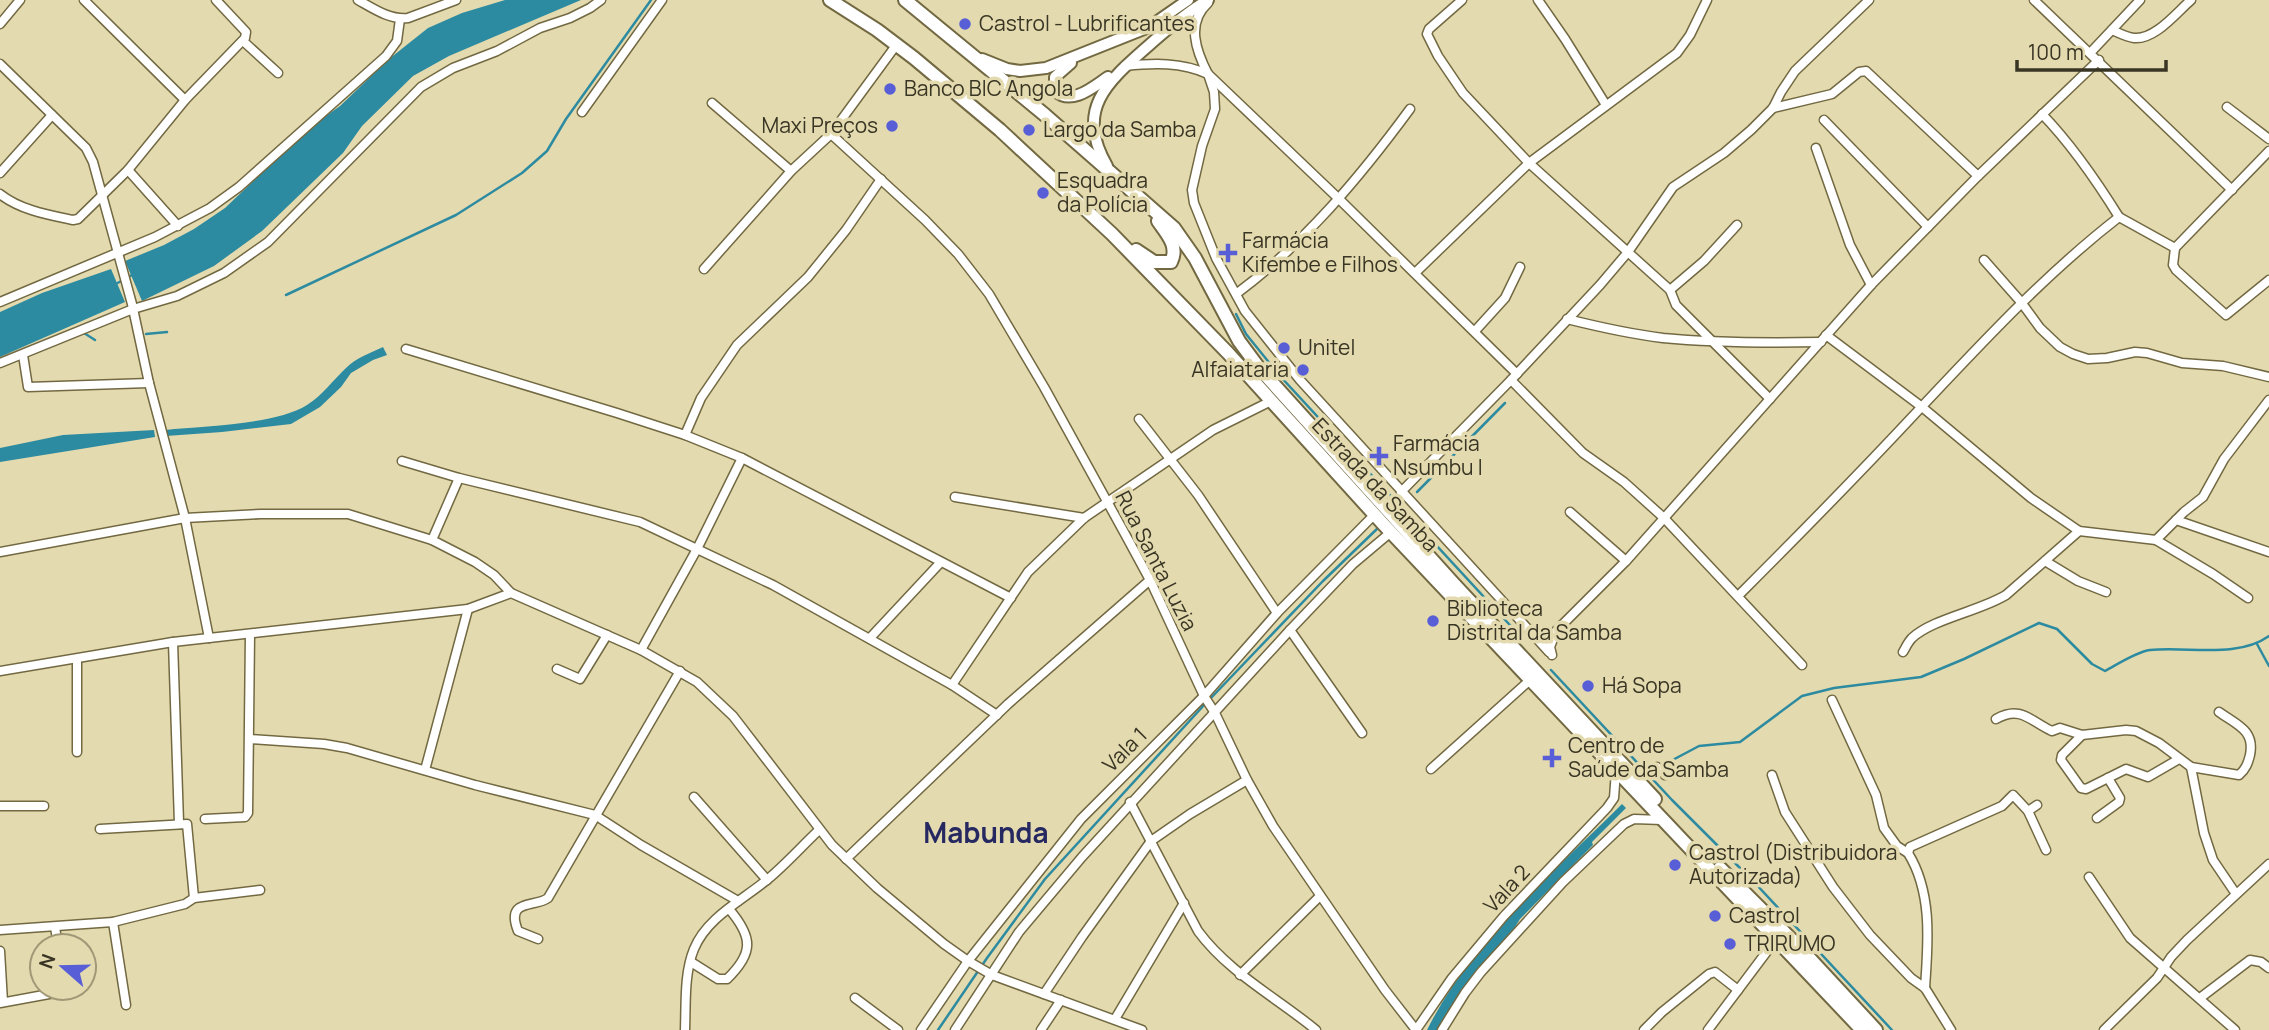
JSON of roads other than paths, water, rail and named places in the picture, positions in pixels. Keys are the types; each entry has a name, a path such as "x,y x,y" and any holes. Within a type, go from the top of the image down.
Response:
{"main road":[{"name":"Estrada da Samba","path":"830,0 897,44 1000,130 1112,234 1228,353 1391,532 1862,1030"},
{"path":"849,0 877,30"},
{"name":"Estrada da Samba","path":"905,0 1174,228 1186,244 1239,341 1259,368 1454,584 1876,1030"},
{"path":"1125,66 1084,93 1063,96 1055,91 1054,82 1059,72 1067,65 1149,27 1186,0"},
{"path":"1110,172 1097,144 1093,124 1102,91 1125,66 1161,35 1210,0"},
{"path":"968,51 993,65 1020,71 1046,68 1102,48"},
{"path":"1112,234 1154,262 1171,262 1175,254 1174,245 1144,201"}],"street":[{"path":"0,24 20,0"},
{"path":"84,0 185,100"},
{"path":"0,194 21,206 78,219 128,170 185,100 243,41 246,32 216,0"},
{"path":"358,0 392,18 400,19 456,0"},
{"path":"0,363 133,306 177,296 224,273 268,242 421,87 453,68 497,51 540,28 570,18 601,0"},
{"path":"582,112 662,0"},
{"name":"Estrada da Samba","path":"1210,0 1197,16 1195,27 1197,51 1214,92 1214,109 1193,177 1192,190 1194,203 1216,258 1245,311 1278,354 1401,492 1552,655 1550,648 1556,631"},
{"path":"1462,0 1429,29 1428,37 1463,93 1530,163 1670,290 1676,305 1770,398"},
{"path":"1538,0 1606,105"},
{"path":"1415,273 1530,163 1677,53 1690,35 1707,0"},
{"path":"1401,492 1514,377 1628,252 1673,187 1724,153 1773,108 1795,71 1869,0"},
{"path":"2034,0 2232,190"},
{"path":"2091,52 2140,0"},
{"path":"2112,30 2137,38 2146,37 2191,0"},
{"path":"0,302 178,226 210,208 239,187 386,56 397,41 400,19"},
{"path":"243,41 278,73"},
{"path":"704,269 791,172 831,134 897,44"},
{"path":"1528,629 1538,633 1556,631 1626,561 1871,285 1978,176 2099,61"},
{"path":"1125,66 1164,63 1208,74 1475,331 1583,453 1624,482 1664,518 1802,665"},
{"path":"0,64 86,148 103,193 185,518 209,638"},
{"path":"1773,108 1832,94 1859,72 1866,71 1978,176"},
{"path":"712,103 791,172"},
{"path":"2227,107 2269,139"},
{"path":"1236,294 1280,258 1338,198 1410,109"},
{"path":"2042,114 2081,159 2119,217 2175,248"},
{"path":"0,173 52,115"},
{"path":"1824,120 1928,227"},
{"name":"Rua Santa Luzia","path":"831,134 958,254 989,294 1044,387 1150,580 1205,698 1273,826 1385,990 1416,1030"},
{"path":"1816,148 1850,245 1871,285"},
{"path":"2269,151 2175,248 2173,265 2226,314 2269,280"},
{"path":"128,170 178,226"},
{"path":"685,435 701,398 737,345 808,277 846,230 881,179"},
{"path":"1739,595 1829,505 2021,302 2091,238 2119,217"},
{"path":"1670,290 1704,261 1737,225"},
{"path":"1984,260 2040,328 2060,347 2073,354 2088,359 2135,352 2147,353 2182,363 2223,366 2269,377"},
{"path":"1475,331 1505,298 1520,267"},
{"path":"1567,319 1622,332 1664,338 1774,343 1824,339 1922,407 2031,498 2079,531 2156,540 2248,598"},
{"path":"406,349 685,435 743,458 1011,598"},
{"path":"23,355 28,387 149,383"},
{"path":"2156,540 2203,497 2224,459 2269,400"},
{"path":"952,685 1028,572 1084,518 1213,430 1271,401"},
{"path":"1139,419 1198,495 1277,613"},
{"path":"641,650 743,458"},
{"path":"402,461 459,478 640,522 773,585 952,685 997,715"},
{"path":"432,540 459,478"},
{"path":"955,497 1084,518"},
{"path":"1570,512 1626,561"},
{"path":"0,552 185,518 261,514 348,514 432,540 475,562 494,575 511,593 641,650 680,671 712,695 733,716 819,830 846,859 907,913 971,963 989,974 1142,1030"},
{"name":"Vala 1","path":"921,1030 1081,819 1205,698 1277,613 1375,514"},
{"path":"2175,520 2269,552"},
{"path":"1903,652 1910,639 1923,630 2006,595 2079,531"},
{"name":"Vala 1","path":"954,1030 1019,932 1130,802 1353,564 1391,532"},
{"path":"2045,561 2078,582 2106,592"},
{"path":"870,638 940,563"},
{"path":"846,859 1070,648 1150,580"},
{"path":"0,671 173,642 468,609 511,593"},
{"path":"425,770 468,609"},
{"path":"1290,630 1362,733"},
{"path":"205,819 247,816 250,634"},
{"path":"557,668 580,679 607,635"},
{"path":"173,642 178,823"},
{"path":"76,659 78,752"},
{"path":"538,939 517,931 514,922 517,912 523,905 544,902 548,898 680,671"},
{"path":"1431,769 1530,680"},
{"path":"1832,700 1876,795 1884,828 1897,846 1908,853 1918,875 1928,931 1925,988"},
{"path":"1996,719 2014,712 2052,731 2060,728 2082,735 2136,731 2159,743 2191,767 2239,775 2245,770 2251,751 2250,738 2248,732 2219,712"},
{"path":"2082,735 2062,755 2061,760 2081,788 2086,789 2126,769 2148,777 2179,759"},
{"path":"250,740 324,744 595,815 738,901"},
{"path":"1657,767 1665,775"},
{"path":"2191,767 2204,833 2213,860 2236,894"},
{"name":"Vala 2","path":"1416,1030 1452,978 1504,916 1607,808 1614,798 1616,771"},
{"path":"1772,775 1785,812 1833,887 1870,935 1911,978 1925,988 1951,1030"},
{"path":"2097,818 2119,802 2120,798 2108,778"},
{"path":"1044,994 1151,841 1247,780"},
{"path":"1908,853 1912,845 1968,823 2002,806 2013,795 2028,811 2046,850"},
{"path":"694,797 767,880"},
{"path":"1130,802 1198,931 1210,947 1240,975 1316,1030"},
{"path":"2028,811 2037,805"},
{"path":"0,806 44,806"},
{"name":"Vala 2","path":"1442,1030 1481,972 1563,882 1624,824 1634,819 1664,820"},
{"path":"100,829 184,822 188,826 194,898"},
{"path":"685,1030 686,993 691,962 701,938 712,923 767,880 819,830"},
{"path":"2104,1030 2157,978 2177,950 2269,864"},
{"path":"2089,877 2100,890 2124,932 2235,1030"},
{"path":"0,930 113,922 185,904 194,898 260,890"},
{"path":"1240,975 1320,896"},
{"path":"1115,1018 1184,903"},
{"path":"691,962 718,979 727,979 740,967 747,953 748,937 729,909"},
{"path":"113,922 126,1005"},
{"path":"55,927 56,932"},
{"path":"1708,1030 1777,938"},
{"path":"0,951 2,1003 28,998"},
{"path":"2200,998 2246,962 2255,960 2269,968"},
{"path":"1644,1030 1671,1003 1709,974 1719,974 1738,990"},
{"path":"856,998 898,1030"},
{"path":"1041,1030 1061,1000"}],"water":[{"path":"505,0 581,0 449,56 413,76 362,126 343,153 262,231 214,266 142,301 125,261 164,245 225,208 310,127 340,106 389,59 428,28 462,13"},
{"path":"111,269 125,302 0,357 0,312 42,293"},
{"path":"383,347 387,355 351,373 320,407 291,424 166,436 165,430 258,421 293,412 318,397 354,361"},
{"path":"154,430 155,437 0,462 0,448 63,435"},
{"path":"1622,804 1626,808 1520,919 1504,945 1440,1030 1427,1030 1445,998 1490,938 1542,882"}],"waterway":[{"path":"286,295 456,215 522,173 547,151 566,119 651,0"},
{"path":"114,285 132,275"},
{"path":"1236,314 1246,334 1280,376 1520,636"},
{"path":"146,334 167,332"},
{"path":"84,333 95,340"},
{"path":"1417,492 1505,403"},
{"path":"1210,699 1379,527"},
{"path":"1665,764 1699,746 1740,742 1802,696 1834,688 1921,677 2039,623 2057,629 2092,664 2105,671 2145,651 2227,649 2256,643 2269,636"},
{"path":"2257,644 2269,666"},
{"path":"1551,670 1892,1030"},
{"path":"938,1030 1045,879 1205,704"}],"place":[{"name":"Castrol - Lubrificantes","path":"965,24"},
{"name":"Banco BIC Angola","path":"890,89"},
{"name":"Maxi Preços","path":"892,126"},
{"name":"Largo da Samba","path":"1029,130"},
{"name":"Esquadra da Polícia","path":"1043,193"},
{"name":"Farmácia Kifembe e Filhos","path":"1228,253"},
{"name":"Unitel","path":"1284,348"},
{"name":"Alfaiataria","path":"1303,370"},
{"name":"Farmácia Nsumbu I","path":"1379,456"},
{"name":"Biblioteca Distrital da Samba","path":"1433,621"},
{"name":"Há Sopa","path":"1588,686"},
{"name":"Centro de Saúde da Samba","path":"1552,758"},
{"name":"Castrol (Distribuidora Autorizada)","path":"1675,865"},
{"name":"Castrol","path":"1715,916"},
{"name":"TRIRUMO","path":"1730,944"}],"district":[{"name":"Mabunda","path":"986,833"}]}
